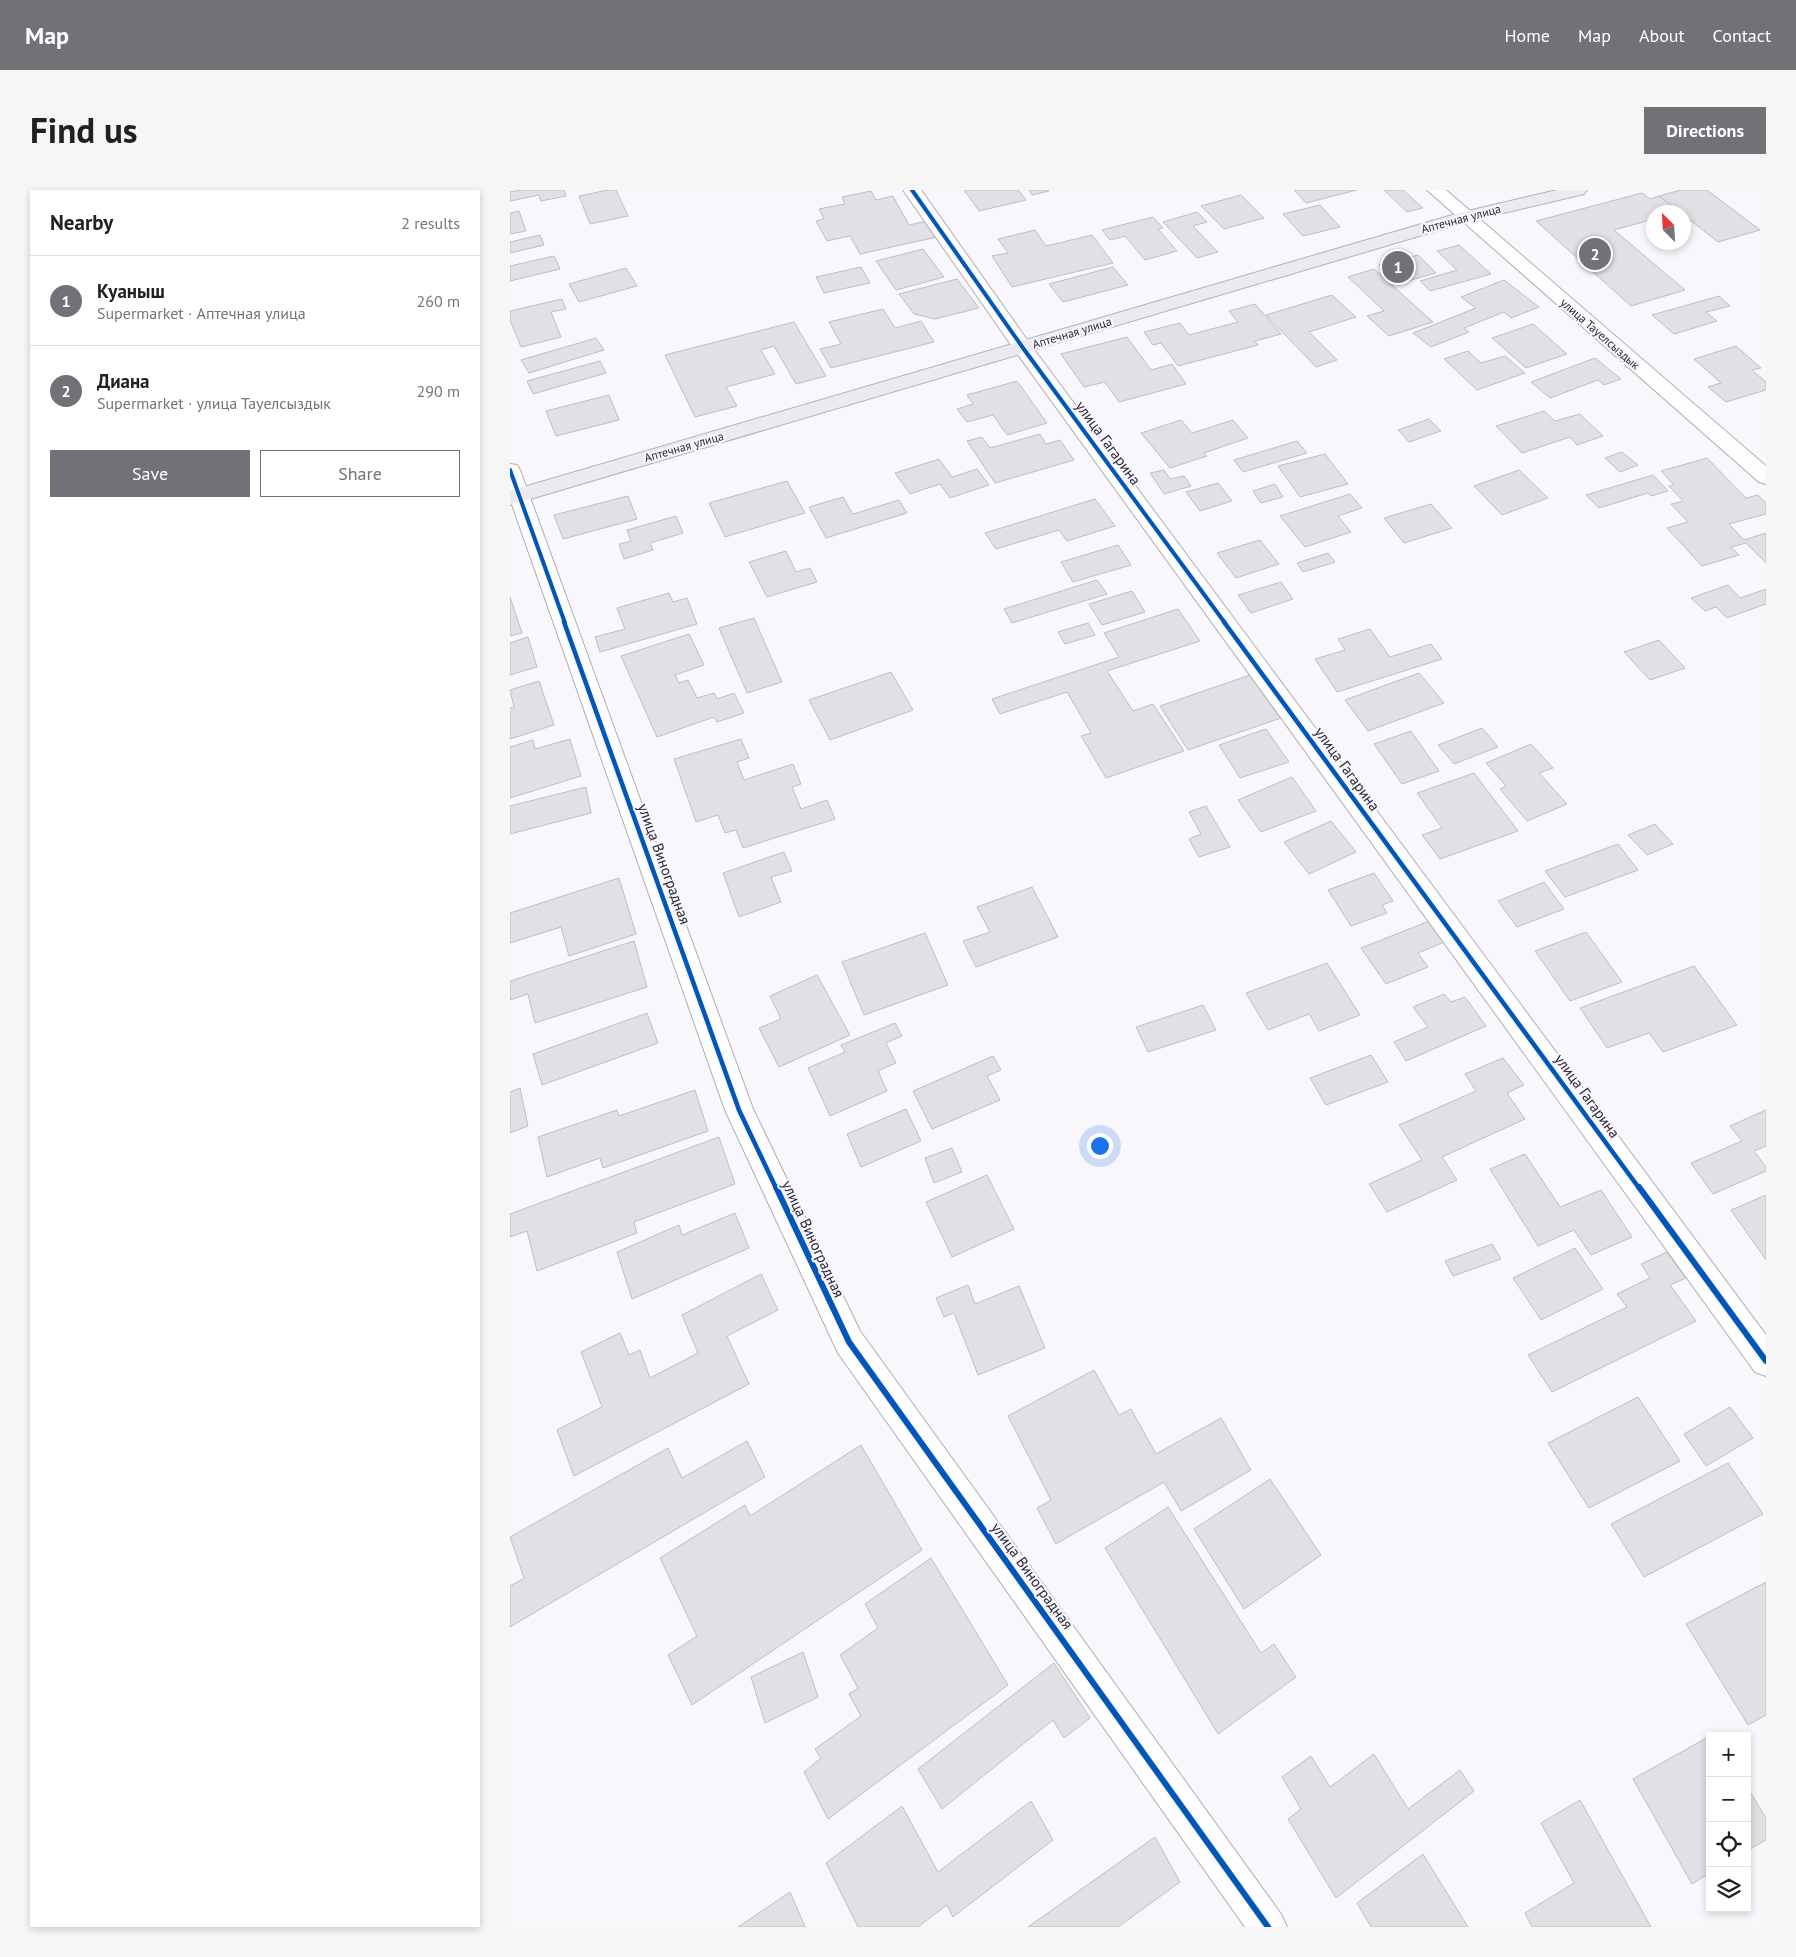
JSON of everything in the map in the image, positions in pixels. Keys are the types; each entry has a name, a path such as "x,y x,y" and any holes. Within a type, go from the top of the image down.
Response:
{"main road":[{"name":"Аптечная улица","path":"513,488 1023,348 1465,217 1578,190"}],"street":[{"name":"улица Гагарина","path":"912,190 1023,348 1766,1361"},
{"name":"улица Тауелсыздык","path":"1436,190 1766,477"},
{"name":"улица Виноградная","path":"513,488 739,1110 848,1342 1268,1927"}],"building":[{"path":"521,190 564,190 566,196 541,201 539,195 510,201 510,192"},
{"path":"616,190 628,216 590,224 579,196"},
{"path":"964,190 1018,190 1026,200 979,211"},
{"path":"1029,190 1048,190 1049,191 1032,195"},
{"path":"1294,190 1357,190 1306,203"},
{"path":"1384,190 1403,190 1423,208 1407,212"},
{"path":"1681,190 1707,190 1760,230 1718,242 1691,221 1691,205 1671,205 1659,196"},
{"path":"871,191 876,200 893,196 909,225 927,221 937,237 860,254 850,236 827,241 816,221 824,219 819,209 845,204 842,197"},
{"path":"1642,193 1650,199 1659,196 1671,205 1646,205 1646,221 1614,230 1685,290 1631,306 1536,221"},
{"path":"1241,195 1264,218 1224,229 1201,206"},
{"path":"1320,205 1340,227 1303,236 1283,214"},
{"path":"519,211 526,231 510,234 510,213"},
{"path":"1197,212 1207,222 1193,226 1218,252 1197,258 1163,222"},
{"path":"1153,217 1163,228 1158,229 1177,251 1145,260 1125,236 1110,240 1102,230"},
{"path":"1035,230 1046,246 1092,235 1113,263 1012,287 992,256 1008,253 998,239"},
{"path":"540,235 544,245 510,253 510,242"},
{"path":"1459,245 1491,274 1430,291 1420,281 1457,270 1437,251"},
{"path":"923,249 944,277 896,290 876,261"},
{"path":"1418,255 1436,273 1397,284 1379,265"},
{"path":"554,256 560,269 510,281 510,266"},
{"path":"861,267 870,283 824,293 816,277"},
{"path":"1113,267 1128,285 1063,302 1049,284"},
{"path":"626,268 637,286 579,302 569,284"},
{"path":"1374,269 1433,322 1389,336 1367,316 1384,311 1348,277"},
{"path":"957,279 979,308 935,319 914,314 899,294"},
{"path":"1504,280 1539,307 1511,318 1504,312 1464,328 1469,332 1431,347 1413,333 1476,308 1461,297"},
{"path":"1332,295 1356,317 1309,332 1337,360 1316,367 1266,315"},
{"path":"1719,296 1730,306 1706,312 1717,321 1674,334 1652,315"},
{"path":"562,299 566,309 551,312 561,337 521,347 510,320 510,311"},
{"path":"1255,304 1281,334 1255,341 1258,345 1178,366 1161,343 1153,345 1144,332 1180,323 1189,335 1238,322 1229,311"},
{"path":"883,309 895,328 921,321 934,342 831,368 820,349 841,344 829,322"},
{"path":"794,322 826,376 796,384 774,346 761,350 775,374 726,387 737,406 695,417 665,355"},
{"path":"1533,324 1567,354 1526,368 1492,338"},
{"path":"1127,337 1151,370 1172,364 1186,384 1119,402 1105,382 1084,387 1061,354"},
{"path":"596,338 604,350 529,373 521,360"},
{"path":"1736,346 1761,368 1752,370 1766,382 1766,390 1726,402 1708,387 1721,383 1694,359"},
{"path":"1468,351 1481,363 1505,356 1525,373 1477,390 1444,359"},
{"path":"1595,358 1621,379 1604,385 1598,380 1550,398 1531,382"},
{"path":"600,361 606,373 533,394 527,381"},
{"path":"1017,381 1047,423 1007,435 993,415 967,422 957,409 973,404 967,395"},
{"path":"609,395 619,420 556,436 546,411"},
{"path":"1544,411 1555,421 1580,414 1603,436 1577,445 1570,437 1522,453 1496,426"},
{"path":"1429,419 1441,431 1409,442 1398,430"},
{"path":"1181,420 1192,433 1233,420 1248,438 1204,453 1207,456 1170,468 1141,433"},
{"path":"1040,434 1046,444 1060,440 1074,460 995,483 967,441 982,437 990,448"},
{"path":"1297,441 1307,453 1243,472 1234,460"},
{"path":"1622,452 1638,465 1620,472 1605,458"},
{"path":"1325,454 1348,484 1300,497 1278,466"},
{"path":"1707,458 1746,498 1758,495 1766,503 1766,514 1729,524 1744,540 1766,533 1766,563 1746,543 1731,547 1739,555 1702,566 1667,528 1688,522 1671,504 1683,501 1669,486 1674,485 1661,471"},
{"path":"939,459 952,477 977,469 989,485 950,498 940,484 910,494 895,473"},
{"path":"1164,470 1170,479 1184,476 1191,486 1164,494 1150,473"},
{"path":"1519,470 1548,498 1502,515 1474,486"},
{"path":"1653,475 1668,491 1651,496 1648,493 1599,508 1586,495"},
{"path":"787,481 805,513 725,537 709,503"},
{"path":"1218,483 1232,501 1200,511 1186,492"},
{"path":"1275,484 1283,497 1261,503 1253,491"},
{"path":"1350,494 1362,508 1338,516 1351,532 1305,547 1280,516"},
{"path":"628,496 637,519 563,539 554,515"},
{"path":"843,497 853,514 899,500 907,513 826,538 809,507"},
{"path":"1095,499 1115,526 1067,541 1059,530 996,549 985,533"},
{"path":"1431,504 1452,528 1404,543 1384,518"},
{"path":"676,516 683,533 650,543 653,550 624,559 619,544 631,541 627,530"},
{"path":"1260,540 1279,564 1236,578 1217,553"},
{"path":"1118,545 1131,565 1073,582 1061,562"},
{"path":"786,551 796,572 810,568 817,582 767,597 749,562"},
{"path":"1328,553 1335,562 1303,572 1297,563"},
{"path":"1097,580 1107,594 1012,623 1004,609"},
{"path":"1281,582 1293,599 1251,613 1238,595"},
{"path":"1728,585 1740,598 1766,589 1766,604 1727,618 1716,607 1705,611 1691,598"},
{"path":"1132,591 1145,612 1102,625 1089,604"},
{"path":"669,593 673,602 687,598 697,624 600,652 595,637 625,629 617,608"},
{"path":"510,597 522,633 510,636"},
{"path":"1178,609 1200,641 1107,671 1133,711 1153,704 1184,751 1106,778 1081,736 1091,733 1067,692 1000,714 992,699 1119,657 1104,633"},
{"path":"754,618 782,682 747,693 719,628"},
{"path":"1088,623 1095,635 1065,644 1058,632"},
{"path":"1370,629 1390,657 1431,644 1442,659 1337,692 1315,659 1345,650 1338,639"},
{"path":"689,634 704,665 675,675 679,683 688,680 697,698 714,693 717,699 734,693 744,713 717,722 714,717 657,737 621,656"},
{"path":"528,637 537,667 510,675 510,643"},
{"path":"1659,640 1685,668 1650,680 1624,652"},
{"path":"891,672 913,710 830,740 809,700"},
{"path":"1419,673 1444,703 1368,731 1345,700"},
{"path":"1250,675 1281,718 1188,750 1160,706"},
{"path":"539,681 554,725 510,739 510,708 514,707 510,690"},
{"path":"1482,728 1498,747 1454,764 1438,745"},
{"path":"1266,729 1289,762 1240,778 1219,745"},
{"path":"1411,731 1439,771 1402,784 1374,744"},
{"path":"570,739 581,776 510,798 510,747 533,740 535,749"},
{"path":"741,739 749,758 737,762 744,780 793,764 801,784 792,787 801,809 827,800 835,819 743,848 736,830 725,833 718,815 696,822 674,759"},
{"path":"1531,744 1553,768 1539,773 1567,804 1527,821 1500,789 1506,786 1486,763"},
{"path":"1474,773 1518,831 1440,859 1422,835 1442,828 1417,793"},
{"path":"1292,777 1316,811 1261,832 1238,800"},
{"path":"586,787 591,813 510,834 510,806"},
{"path":"1206,806 1230,847 1199,857 1189,839 1201,834 1189,812"},
{"path":"1331,821 1356,852 1309,874 1284,842"},
{"path":"1655,824 1673,844 1647,855 1628,835"},
{"path":"1618,844 1638,870 1565,897 1545,871"},
{"path":"784,852 792,871 771,877 781,902 739,917 723,873"},
{"path":"1374,873 1393,901 1382,905 1387,913 1351,926 1328,890"},
{"path":"619,878 636,934 569,956 561,927 510,943 510,913"},
{"path":"1544,882 1564,909 1517,927 1498,901"},
{"path":"1032,887 1058,937 976,967 963,941 990,932 977,907"},
{"path":"1432,920 1447,941 1418,953 1428,967 1386,984 1361,948"},
{"path":"1586,932 1622,982 1570,1001 1535,951"},
{"path":"925,933 948,985 864,1015 842,962"},
{"path":"634,941 647,987 535,1023 528,994 510,1000 510,981"},
{"path":"1327,963 1360,1015 1319,1031 1309,1014 1268,1030 1246,993"},
{"path":"1694,966 1737,1025 1663,1052 1649,1033 1607,1048 1580,1008"},
{"path":"817,975 850,1035 779,1067 759,1028 781,1019 770,996"},
{"path":"1444,994 1451,1002 1465,997 1486,1026 1406,1061 1394,1042 1428,1027 1413,1007"},
{"path":"1203,1005 1216,1030 1148,1052 1136,1027"},
{"path":"647,1013 658,1043 542,1085 533,1054"},
{"path":"895,1023 902,1036 886,1043 896,1063 878,1071 887,1091 830,1116 808,1068 845,1052 841,1045"},
{"path":"1371,1055 1388,1082 1326,1105 1310,1078"},
{"path":"993,1056 1001,1070 987,1076 1000,1100 932,1129 913,1091"},
{"path":"1503,1058 1524,1085 1507,1093 1525,1119 1442,1157 1457,1180 1387,1212 1369,1184 1422,1160 1399,1125 1476,1091 1465,1074"},
{"path":"520,1088 528,1126 510,1133 510,1092"},
{"path":"695,1090 708,1131 603,1168 600,1158 547,1177 538,1137 617,1110 619,1116"},
{"path":"906,1109 921,1141 861,1167 847,1134"},
{"path":"1766,1110 1766,1146 1754,1151 1766,1167 1766,1171 1713,1194 1691,1163 1742,1141 1730,1126"},
{"path":"719,1137 735,1184 634,1222 637,1233 537,1271 527,1231 510,1237 510,1214"},
{"path":"952,1148 962,1172 934,1183 925,1158"},
{"path":"1525,1154 1560,1207 1601,1190 1632,1237 1591,1255 1574,1230 1538,1246 1490,1169"},
{"path":"987,1175 1014,1229 952,1257 926,1202"},
{"path":"1766,1195 1766,1260 1731,1210"},
{"path":"735,1213 749,1248 632,1299 617,1252 679,1225 682,1235"},
{"path":"1492,1244 1501,1259 1453,1276 1445,1261"},
{"path":"1575,1248 1603,1289 1541,1320 1513,1278"},
{"path":"1667,1252 1686,1278 1670,1285 1696,1321 1552,1392 1528,1355 1627,1307 1617,1294 1650,1278 1641,1264"},
{"path":"761,1274 778,1310 727,1336 749,1384 574,1476 557,1430 602,1407 581,1352 620,1333 629,1355 640,1350 650,1378 698,1353 682,1315"},
{"path":"968,1285 975,1304 1019,1286 1045,1348 978,1375 954,1313 944,1317 936,1298"},
{"path":"1094,1370 1119,1415 1131,1409 1156,1454 1221,1418 1251,1470 1181,1511 1164,1482 1056,1544 1037,1508 1051,1500 1008,1416"},
{"path":"1638,1397 1680,1461 1589,1508 1548,1443"},
{"path":"1730,1407 1753,1438 1706,1466 1684,1434"},
{"path":"747,1441 765,1477 510,1627 510,1586 524,1578 510,1537 668,1448 682,1478"},
{"path":"861,1445 922,1550 692,1705 668,1655 697,1636 660,1558 745,1505 750,1516"},
{"path":"1728,1463 1763,1514 1644,1577 1611,1524"},
{"path":"1270,1479 1321,1555 1244,1609 1194,1529"},
{"path":"1168,1507 1261,1653 1274,1644 1296,1677 1218,1734 1105,1548"},
{"path":"931,1558 1008,1685 828,1819 804,1772 821,1758 815,1749 861,1716 849,1694 858,1688 840,1655 878,1628 865,1604"},
{"path":"1766,1582 1766,1715 1748,1725 1686,1624"},
{"path":"803,1652 818,1697 765,1723 751,1677"},
{"path":"1054,1663 1090,1718 1064,1738 1053,1720 942,1809 918,1769"},
{"path":"1706,1738 1706,1875 1692,1884 1633,1779"},
{"path":"1374,1754 1408,1809 1460,1770 1474,1791 1336,1898 1288,1819 1301,1809 1282,1777 1311,1756 1330,1787"},
{"path":"1751,1794 1766,1818 1766,1840 1751,1849"},
{"path":"1580,1800 1651,1927 1532,1927 1525,1913 1574,1883 1541,1823"},
{"path":"1031,1801 1053,1840 953,1917 947,1905 918,1927 858,1927 826,1863 902,1806 938,1872"},
{"path":"1155,1837 1180,1882 1118,1927 1028,1927"},
{"path":"1423,1854 1468,1927 1371,1927 1357,1903"},
{"path":"790,1892 805,1927 738,1927"}],"cycle path":[{"path":"912,190 1023,348 1766,1361"},
{"path":"510,470 739,1110 849,1342 1268,1927"}],"place":[{"name":"Диана","path":"1595,254"},
{"name":"Куаныш","path":"1398,267"}]}
